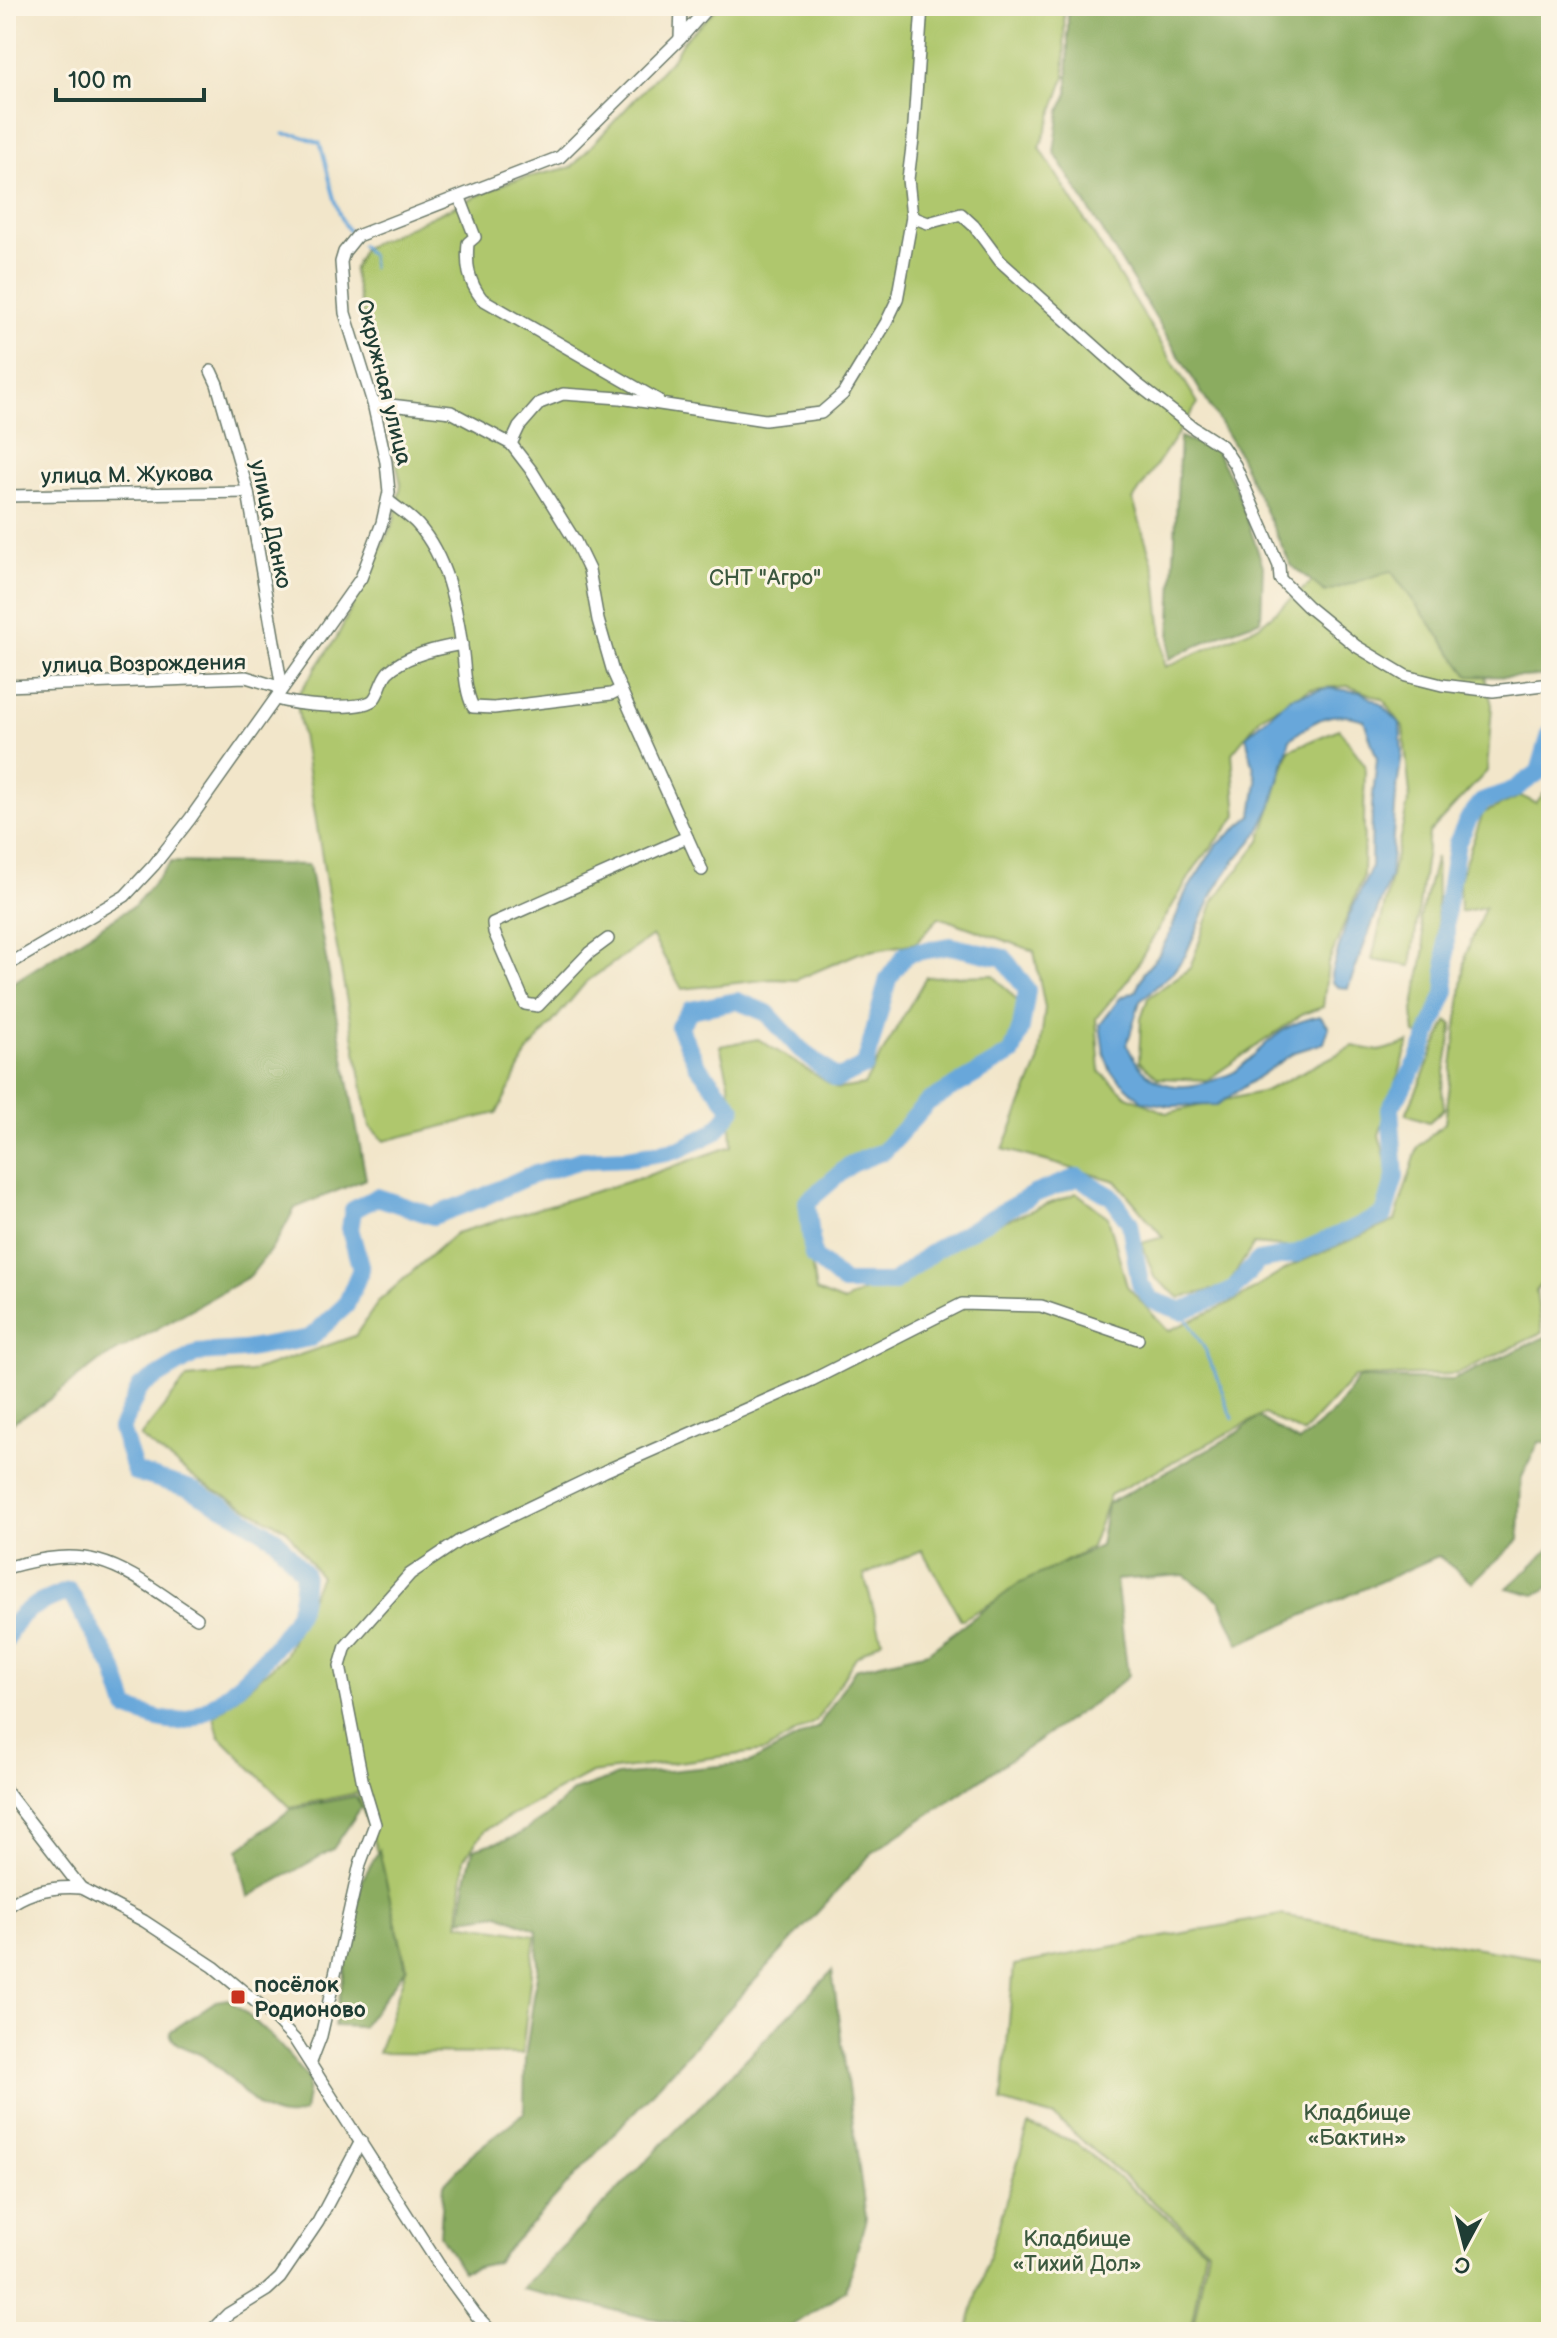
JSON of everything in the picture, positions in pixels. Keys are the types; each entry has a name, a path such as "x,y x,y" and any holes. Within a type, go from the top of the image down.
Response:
{"street":[{"path":"680,39 681,6"},
{"name":"Окружная улица","path":"6,966 125,896 154,865 361,578 389,501 386,462 373,403 345,313 341,262 344,252 357,236 560,157 680,39 709,6"},
{"path":"511,444 519,427 540,403 563,394 620,398 765,420 821,413 835,402 886,323 897,300 912,217 908,179 922,6"},
{"path":"460,198 475,237 468,243 466,264 471,285 482,299 669,406"},
{"path":"912,217 928,223 961,214 1000,261 1136,383 1222,446 1235,465 1279,566 1280,579 1356,646 1406,676 1442,685 1493,691 1551,684"},
{"name":"улица Данко","path":"211,371 248,492 279,694"},
{"path":"373,403 451,412 511,444 531,470 568,529 589,570 604,645 702,870"},
{"name":"улица М. Жукова","path":"6,496 248,492"},
{"path":"389,501 416,522 439,556 453,601 468,698 473,707 479,709 611,694 621,689"},
{"name":"улица Возрождения","path":"6,686 246,677 279,694 289,704 352,706 374,699 388,673 408,659 462,644"},
{"path":"608,939 589,953 538,1006 531,1007 525,1004 493,923 687,837"},
{"path":"311,2062 321,2036 360,1864 375,1824 363,1784 340,1666 346,1646 410,1574 459,1541 605,1471 812,1380 962,1304 1041,1306 1138,1339"},
{"path":"6,1568 57,1555 96,1559 118,1566 197,1618"},
{"path":"6,1791 81,1888 144,1921 214,1967 268,2012 295,2040 439,2265 492,2332"},
{"path":"6,1908 17,1899 51,1888 81,1888"},
{"path":"210,2332 228,2314 267,2290 280,2278 318,2222 361,2141"}],"green space":[{"name":"СНТ \"Агро\"","path":"719,6 1064,6 1065,77 1040,148 1198,403 1133,500 1156,574 1165,667 1259,626 1359,542 1479,651 1492,705 1487,771 1429,833 1411,966 1372,960 1410,794 1403,727 1383,699 1348,686 1310,689 1261,717 1232,753 1237,816 1196,866 1128,980 1096,1018 1100,1072 1127,1096 1167,1113 1265,1091 1353,1046 1379,1051 1409,1043 1379,1135 1390,1176 1378,1212 1294,1248 1254,1244 1227,1286 1180,1298 1154,1277 1142,1243 1163,1237 1116,1181 1003,1149 1038,1065 1045,1008 1034,951 939,917 916,943 859,953 796,980 772,979 682,989 652,936 586,982 528,1052 497,1113 384,1141 370,1127 296,698 337,637 394,521 401,484 353,270 363,248 510,181 572,167 674,57 682,42"},
{"path":"1068,6 1551,6 1551,675 1469,676 1391,571 1325,592 1291,565 1236,449 1054,152 1060,111 1068,93"},
{"path":"1180,437 1215,450 1236,488 1263,566 1261,620 1219,635 1169,659"},
{"path":"1339,729 1365,765 1363,877 1328,964 1323,1007 1303,1014 1207,1080 1158,1078 1139,1061 1141,1019 1148,998 1190,968 1214,901 1260,841 1289,750"},
{"path":"1551,784 1551,1273 1536,1291 1542,1333 1456,1374 1354,1377 1303,1433 1264,1414 1110,1495 1091,1547 961,1620 922,1550 864,1575 882,1640 856,1657 816,1721 765,1751 591,1773 485,1830 464,1858 459,1923 535,1935 522,2054 378,2053 407,1966 375,1845 357,1793 290,1807 219,1736 214,1717 285,1656 320,1576 287,1530 201,1483 140,1437 187,1378 250,1372 355,1336 379,1301 456,1233 640,1178 732,1146 729,1082 720,1046 758,1039 838,1089 864,1085 926,977 993,975 1019,1002 1009,1046 962,1078 888,1144 800,1198 816,1291 844,1302 986,1228 1077,1193 1108,1217 1127,1286 1168,1331 1236,1300 1293,1265 1395,1221 1418,1147 1445,1123 1466,954 1485,907 1460,912 1459,880 1483,813 1521,796 1536,803"},
{"path":"1436,857 1439,990 1421,1036 1415,1034 1413,1011 1425,948 1420,918"},
{"path":"171,862 309,865 366,1179 295,1208 276,1243 250,1276 98,1362 42,1405 6,1426 6,987 135,905"},
{"path":"1447,1021 1453,1025 1442,1089 1444,1109 1429,1122 1406,1114"},
{"path":"1551,1334 1551,1444 1539,1442 1521,1479 1519,1540 1472,1582 1438,1556 1239,1644 1220,1601 1184,1575 1116,1580 1128,1676 1108,1693 872,1853 496,2262 462,2271 440,2235 444,2184 474,2152 524,2113 525,2058 538,1968 537,1930 499,1914 461,1919 473,1849 515,1837 545,1817 574,1791 617,1776 750,1763 818,1727 855,1669 928,1652 1018,1584 1100,1546 1107,1504 1236,1434 1258,1417 1299,1442 1335,1411 1358,1378 1453,1380"},
{"path":"1551,1548 1551,1586 1535,1595 1507,1588"},
{"path":"355,1796 362,1806 333,1849 248,1897 238,1850 291,1809"},
{"path":"379,1850 406,1968 362,2027 334,2026 362,1880"},
{"name":"Кладбище «Бактин»","path":"1280,1915 1551,1960 1551,2332 1192,2332 1208,2249 1055,2117 1002,2102 1014,1965"},
{"path":"832,1971 866,2218 846,2290 783,2332 730,2332 644,2317 521,2289"},
{"path":"228,1999 272,2037 309,2080 304,2112 283,2116 263,2109 218,2067 179,2045 172,2037 170,2032 216,2001"},
{"name":"Кладбище «Тихий Дол»","path":"1029,2125 1075,2142 1205,2249 1190,2332 966,2332"}],"water":[{"path":"1327,688 1361,692 1382,705 1400,723 1402,753 1390,877 1348,988 1338,987 1332,982 1331,974 1348,918 1371,868 1372,805 1377,759 1364,720 1333,716 1316,721 1290,739 1272,805 1257,835 1214,891 1185,956 1173,972 1140,1001 1127,1045 1134,1059 1152,1077 1162,1083 1186,1086 1232,1073 1283,1030 1306,1020 1320,1016 1329,1027 1324,1043 1295,1052 1217,1105 1169,1106 1142,1101 1111,1072 1104,1053 1100,1025 1120,998 1136,991 1144,972 1158,956 1170,933 1185,894 1215,847 1252,815 1257,782 1246,736 1291,697"}],"waterway":[{"path":"284,134 298,135 320,143 335,202 349,231"},
{"path":"361,245 371,256 372,267"},
{"path":"6,1640 23,1614 69,1591 114,1668 127,1708 160,1719 181,1721 212,1706 248,1676 292,1623 300,1605 304,1573 276,1539 238,1515 188,1488 135,1472 121,1429 140,1387 197,1353 243,1350 310,1338 346,1305 361,1269 350,1229 353,1210 377,1197 433,1216 526,1177 581,1160 628,1158 678,1150 715,1132 733,1109 697,1065 679,1027 690,1010 737,1001 767,1013 800,1049 837,1079 865,1066 888,979 906,954 950,946 1004,958 1027,990 1021,1028 1012,1053 928,1102 884,1151 851,1164 807,1202 813,1256 844,1283 893,1283 935,1250 1034,1194 1078,1177 1112,1197 1130,1223 1140,1284 1152,1300 1182,1311 1232,1291 1258,1261 1295,1254 1384,1215 1395,1177 1390,1109 1418,1061 1446,991 1446,909 1457,843 1469,818 1482,802 1515,789 1539,772 1551,731"},
{"path":"1182,1311 1206,1351 1233,1418"}],"place":[{"name":"посёлок Родионово","path":"238,1997"}]}
